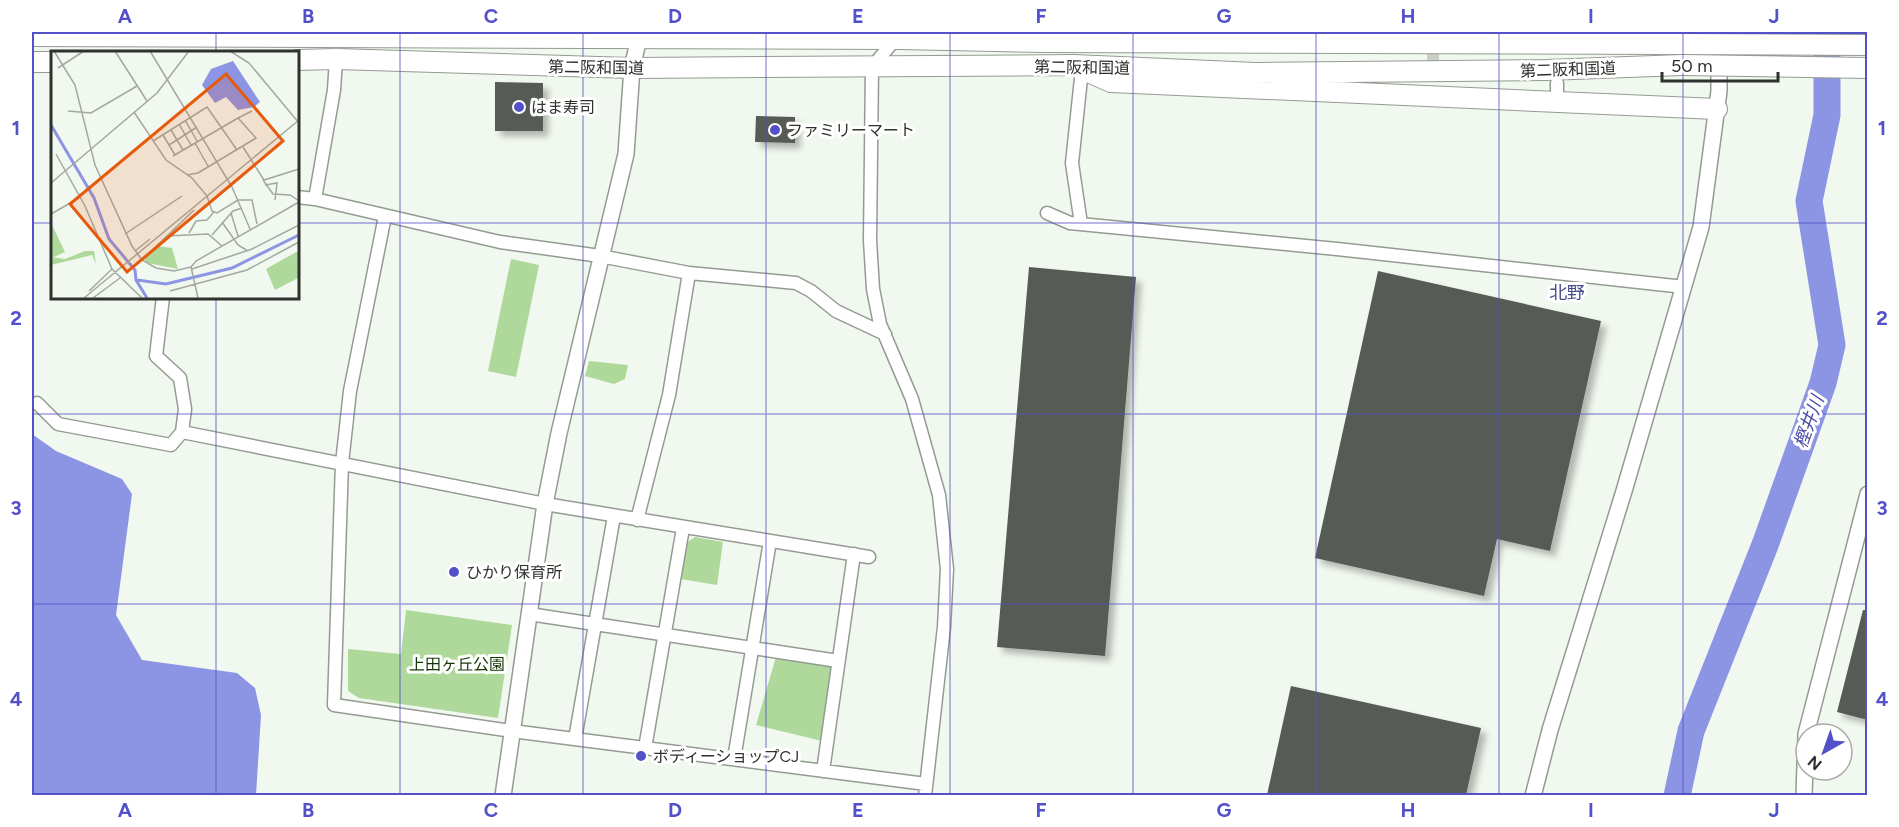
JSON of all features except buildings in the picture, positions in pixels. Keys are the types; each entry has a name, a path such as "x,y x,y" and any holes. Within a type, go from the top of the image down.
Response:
{"highway":[{"path":"1046,42 1086,32"},
{"name":"第二阪和国道","path":"32,36 898,35 1046,42 1868,45"},
{"name":"第二阪和国道","path":"298,60 336,59 632,68 1078,67 1256,73 1546,70 1682,65 1868,68"},
{"path":"32,62 51,62"},
{"path":"1078,67 1111,82 1557,92 1717,109"}],"street":[{"path":"1533,795 1550,730 1624,491 1701,227 1719,91 1719,32"},
{"path":"315,199 334,90 338,35"},
{"path":"503,795 545,504 559,433 626,154 632,68 639,35"},
{"path":"385,216 350,391 342,463 334,705 512,731 823,771 926,790 944,627 947,568 939,495 912,399 880,324 873,289 870,240 872,67 898,35"},
{"path":"1078,67 1072,163 1081,224"},
{"path":"298,197 315,199 500,242 600,256 689,273 796,283 836,311 885,334"},
{"path":"1047,213 1070,223 1684,287"},
{"path":"638,520 669,395 689,273"},
{"path":"37,403 58,424 171,445 182,432 185,410 180,378 156,356 163,298"},
{"path":"182,432 545,504 869,557"},
{"path":"1809,722 1868,494"},
{"path":"575,739 614,516"},
{"path":"645,748 683,528"},
{"path":"734,759 770,541"},
{"path":"823,771 854,554"},
{"path":"529,614 753,646 838,661"}],"green space":[{"path":"511,259 539,265 516,377 488,371"},
{"path":"589,361 628,365 625,379 614,384 585,376"},
{"path":"695,537 723,542 717,585 681,579 686,543"},
{"name":"上田ヶ丘公園","path":"406,610 512,625 498,718 359,698 348,691 348,649 401,654"},
{"path":"776,657 833,664 822,741 756,725"}],"water":[{"path":"32,434 56,451 122,479 132,494 116,615 142,660 237,673 255,688 261,715 256,795 32,795"}],"waterway":[{"name":"樫井川","path":"1677,796 1691,731 1765,545 1823,383 1832,345 1809,201 1827,115 1827,32"}],"tunnel":[{"path":"1433,32 1433,81"}],"place":[{"name":"はま寿司","path":"519,107"},
{"name":"ファミリーマート","path":"775,130"},
{"name":"ひかり保育所","path":"454,572"},
{"name":"ボディーショップCJ","path":"641,756"}],"district":[{"name":"北野","path":"1567,293"}]}
